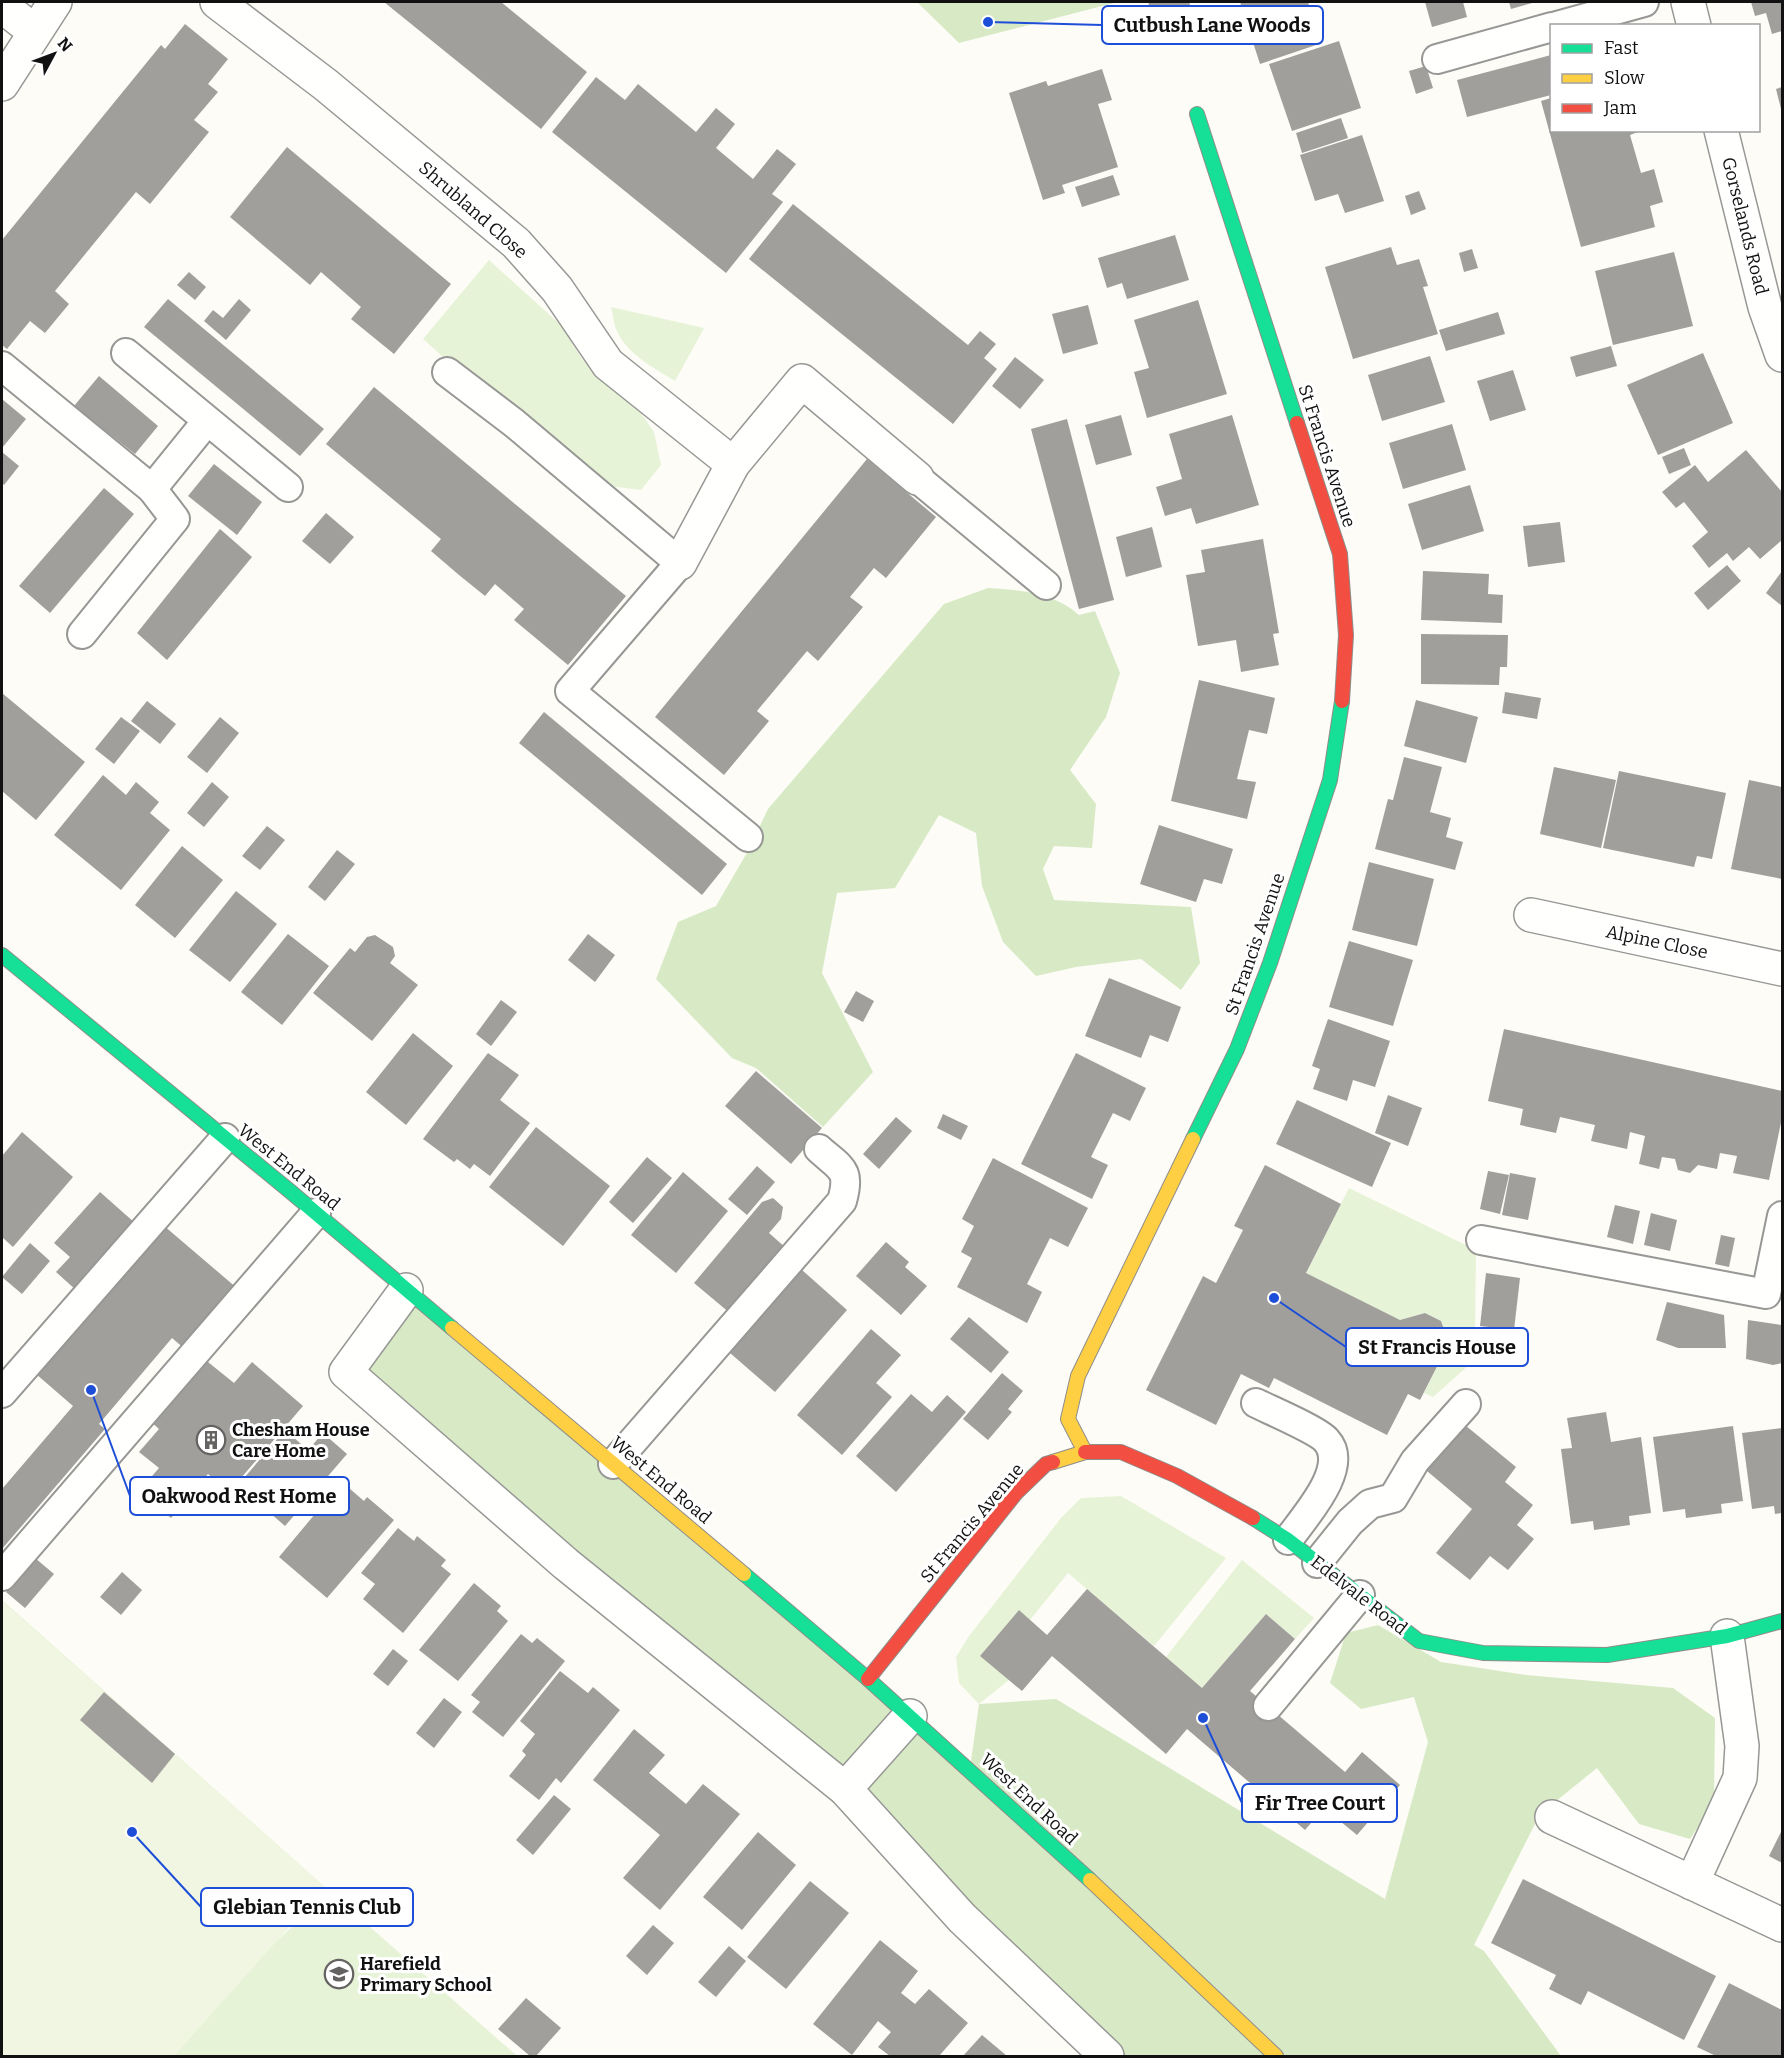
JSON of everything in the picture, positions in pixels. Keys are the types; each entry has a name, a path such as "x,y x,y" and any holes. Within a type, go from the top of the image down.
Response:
{"street":[{"path":"2,84 34,31 55,2"},
{"name":"Shrubland Close","path":"217,2 326,85 516,243 557,289 608,364 733,464"},
{"path":"1688,2 1694,24"},
{"path":"2,6 34,31"},
{"name":"St Francis Avenue","path":"868,1678 1016,1493 1046,1464 1085,1452 1068,1419 1078,1377 1237,1049 1270,963 1330,780 1341,716 1346,634 1340,554 1197,114"},
{"name":"Gorselands Road","path":"1721,132 1765,307 1782,355"},
{"path":"680,562 733,464 802,381 917,478"},
{"name":"Alpine Close","path":"1531,915 1782,969"},
{"name":"West End Road","path":"2,955 316,1213 868,1678 1041,1834 1276,2056"},
{"path":"406,1290 346,1372 566,1564 845,1789 962,1918 1107,2056"},
{"name":"Edelvale Road","path":"1085,1452 1120,1452 1177,1476 1262,1523 1288,1540 1419,1641 1483,1653 1607,1654 1727,1636 1782,1621"},
{"path":"1692,1883 1740,1778 1742,1746 1727,1636"},
{"path":"845,1789 910,1716"},
{"path":"1552,1817 1782,1925"}],"lane":[{"path":"1564,24 1644,2"},
{"path":"1437,58 1550,27"},
{"path":"126,353 288,487"},
{"path":"2,366 152,489 175,519 82,634"},
{"path":"447,372 532,438 680,562 570,691 748,837"},
{"path":"152,489 207,421"},
{"path":"917,478 1046,585"},
{"path":"2,1393 225,1138"},
{"path":"613,1464 842,1201 847,1184 845,1172 819,1149"},
{"path":"2,1576 316,1213"},
{"path":"1480,1240 1774,1293 1782,1216"},
{"path":"1256,1403 1324,1438 1333,1450 1332,1468 1327,1484 1288,1540"},
{"path":"1317,1563 1350,1522 1370,1504 1393,1498 1415,1461 1466,1404"},
{"path":"1268,1706 1360,1595"}],"green space":[{"path":"917,2 1118,2 959,43"},
{"path":"489,260 562,326 581,358 640,412 654,432 661,465 641,490 601,485 491,400 423,339"},
{"path":"611,307 704,328 675,381 640,358 625,344 615,326"},
{"path":"988,588 1024,591 1047,597 1069,607 1079,615 1095,611 1120,673 1106,717 1070,770 1096,804 1092,848 1054,846 1043,869 1054,900 1191,907 1200,963 1181,990 1141,959 1076,967 1036,976 1003,942 982,886 976,833 939,815 895,888 837,893 822,973 873,1072 823,1127 756,1068 732,1058 656,979 678,922 716,906 748,851 768,809 944,604"},
{"path":"1349,1188 1476,1250 1475,1343 1470,1364 1433,1397 1424,1393 1449,1343 1441,1321 1425,1313 1400,1320 1306,1273"},
{"path":"406,1290 970,1768 979,1704 1056,1699 1385,1899 1428,1742 1414,1697 1361,1709 1330,1683 1346,1633 1378,1625 1441,1662 1526,1675 1673,1688 1715,1718 1714,1802 1690,1839 1639,1824 1597,1768 1540,1814 1474,1945 1484,1951 1561,2056 1107,2056 845,1789 346,1372"},
{"path":"1121,1496 1226,1558 1154,1646 1068,1573 1030,1620 1019,1610 1009,1680 979,1704 959,1683 956,1657 969,1636 1061,1518 1081,1498"},
{"path":"1242,1560 1314,1618 1295,1639 1266,1614 1202,1688 1166,1657"},
{"path":"2,1600 325,1887 276,1942 329,1891 517,2056 162,2056 2,1719"},
{"path":"2,1601 325,1887 174,2056 2,2056"}],"building":[{"path":"384,2 501,2 587,72 541,129"},
{"path":"1148,2 1189,2 1193,13 1156,26"},
{"path":"1240,2 1308,2 1322,43 1260,64"},
{"path":"1425,2 1463,2 1467,17 1432,27"},
{"path":"1509,2 1536,2 1511,9"},
{"path":"1751,2 1782,2 1782,31 1772,34 1766,13 1755,16"},
{"path":"185,24 228,59 208,84 218,92 194,120 209,132 150,204 136,192 55,291 69,304 45,333 30,321 7,349 2,345 2,240 161,45 165,49"},
{"path":"1339,41 1361,108 1292,131 1269,64"},
{"path":"1550,55 1550,95 1467,117 1457,80"},
{"path":"1426,66 1433,88 1416,94 1409,71"},
{"path":"1102,69 1112,100 1098,104 1118,167 1062,185 1065,193 1043,200 1009,93 1046,81 1048,86"},
{"path":"596,77 625,100 638,84 696,132 716,108 735,124 716,148 753,179 777,149 796,164 772,194 783,202 726,273 552,132"},
{"path":"1782,87 1782,113 1776,89"},
{"path":"1550,98 1550,132 1638,132 1630,135 1641,173 1654,169 1663,202 1650,206 1655,227 1581,247 1541,101"},
{"path":"1341,118 1348,138 1302,153 1296,133"},
{"path":"1362,135 1384,201 1345,213 1338,194 1315,201 1300,155"},
{"path":"287,147 451,284 394,354 351,319 361,307 321,272 310,285 230,217"},
{"path":"1113,175 1120,195 1082,207 1075,187"},
{"path":"1419,191 1426,209 1411,215 1405,196"},
{"path":"793,204 968,345 980,331 996,344 984,358 997,369 953,424 749,259"},
{"path":"1175,235 1189,280 1127,299 1122,283 1107,288 1098,258"},
{"path":"1391,247 1397,265 1419,259 1428,286 1423,287 1438,334 1353,359 1325,267"},
{"path":"1472,249 1478,268 1464,272 1459,253"},
{"path":"1674,252 1693,326 1613,345 1595,271"},
{"path":"189,272 206,287 195,300 177,285"},
{"path":"168,299 324,429 300,456 144,327"},
{"path":"239,299 251,310 226,340 204,321 213,310 223,318"},
{"path":"1198,300 1227,394 1147,418 1134,372 1149,368 1134,320"},
{"path":"1088,305 1098,344 1063,354 1052,314"},
{"path":"1498,312 1505,334 1446,351 1439,330"},
{"path":"1611,346 1617,366 1576,377 1570,357"},
{"path":"1703,353 1733,423 1658,455 1627,385"},
{"path":"1430,356 1445,402 1382,421 1368,375"},
{"path":"1015,357 1044,380 1020,409 992,386"},
{"path":"1513,370 1526,410 1490,421 1477,381"},
{"path":"99,376 158,426 135,454 74,406"},
{"path":"374,387 626,596 568,665 514,620 524,609 495,584 485,596 459,575 431,551 441,539 326,444"},
{"path":"2,399 26,419 2,448"},
{"path":"1121,415 1132,455 1096,465 1085,425"},
{"path":"1232,415 1259,505 1196,524 1191,508 1165,516 1156,487 1182,479 1169,434"},
{"path":"1067,419 1114,600 1079,609 1031,429"},
{"path":"1452,424 1466,470 1403,489 1389,443"},
{"path":"1684,448 1691,465 1669,474 1662,457"},
{"path":"1746,450 1782,492 1782,540 1760,559 1749,547 1733,561 1727,553 1709,568 1692,546 1708,532 1684,502 1676,508 1662,492 1695,465 1708,482"},
{"path":"2,452 19,466 4,485 2,483"},
{"path":"867,459 936,517 886,578 874,568 850,597 863,607 818,661 807,651 757,711 769,721 724,775 655,717"},
{"path":"214,464 262,502 237,535 188,496"},
{"path":"1470,485 1484,531 1422,550 1408,504"},
{"path":"104,488 134,514 50,613 19,586"},
{"path":"326,513 354,537 330,564 302,541"},
{"path":"1560,522 1565,562 1528,567 1523,526"},
{"path":"1152,527 1162,567 1126,577 1116,537"},
{"path":"220,529 252,557 167,660 137,633"},
{"path":"1263,539 1279,633 1273,634 1279,665 1241,672 1236,640 1198,646 1186,575 1205,572 1201,550"},
{"path":"1727,565 1741,581 1708,610 1694,593"},
{"path":"1423,571 1489,574 1488,594 1503,595 1502,623 1421,620"},
{"path":"1782,571 1782,606 1766,593"},
{"path":"1421,634 1508,635 1507,667 1500,667 1499,685 1421,684"},
{"path":"1199,680 1275,698 1267,734 1249,730 1237,779 1256,782 1247,819 1171,801"},
{"path":"1505,692 1541,698 1537,719 1502,713"},
{"path":"2,693 85,762 36,820 2,791"},
{"path":"1416,700 1478,717 1466,763 1404,746"},
{"path":"147,701 176,724 160,744 131,721"},
{"path":"544,712 727,864 702,895 519,743"},
{"path":"121,717 140,731 114,764 95,749"},
{"path":"220,717 239,733 207,773 187,757"},
{"path":"1404,757 1442,767 1430,812 1451,818 1446,837 1463,842 1455,870 1375,849 1388,799 1393,800"},
{"path":"1554,767 1616,780 1601,848 1540,834"},
{"path":"1619,771 1726,793 1712,859 1697,856 1694,867 1603,848"},
{"path":"103,775 126,795 136,782 159,802 150,813 170,830 121,890 54,835"},
{"path":"1749,780 1782,787 1782,879 1731,869"},
{"path":"212,782 229,797 204,827 187,813"},
{"path":"1159,825 1233,849 1222,884 1204,879 1196,902 1140,884"},
{"path":"267,826 285,840 260,870 242,856"},
{"path":"182,846 223,880 175,938 135,905"},
{"path":"337,850 355,864 325,901 308,887"},
{"path":"1369,862 1434,879 1417,946 1352,930"},
{"path":"236,891 277,924 230,982 189,950"},
{"path":"288,934 329,966 282,1025 241,992"},
{"path":"588,934 615,955 595,982 568,960"},
{"path":"375,935 393,947 395,956 390,963 418,985 372,1041 313,993 350,948 355,952 367,937"},
{"path":"1349,941 1413,960 1393,1026 1329,1007"},
{"path":"1109,978 1181,1007 1168,1042 1150,1035 1141,1058 1085,1036"},
{"path":"856,991 874,1001 863,1022 844,1012"},
{"path":"501,1000 517,1012 491,1046 476,1034"},
{"path":"1328,1019 1390,1041 1375,1087 1353,1080 1347,1101 1313,1089 1320,1069 1312,1066"},
{"path":"1504,1029 1782,1091 1782,1118 1769,1180 1733,1173 1737,1156 1720,1153 1717,1169 1698,1165 1690,1173 1678,1170 1675,1159 1662,1157 1659,1169 1639,1164 1645,1136 1630,1132 1627,1149 1591,1141 1595,1125 1560,1117 1556,1133 1520,1125 1523,1109 1488,1101"},
{"path":"413,1033 453,1066 406,1125 366,1092"},
{"path":"488,1053 519,1075 500,1100 530,1123 490,1176 474,1164 470,1169 457,1159 454,1162 423,1139"},
{"path":"1076,1053 1146,1088 1130,1121 1113,1113 1091,1157 1108,1165 1092,1199 1021,1164"},
{"path":"756,1071 822,1128 791,1164 725,1106"},
{"path":"1388,1095 1422,1108 1408,1146 1375,1133"},
{"path":"1297,1100 1391,1143 1372,1187 1276,1144"},
{"path":"943,1114 968,1126 961,1140 937,1128"},
{"path":"896,1117 912,1131 879,1169 863,1154"},
{"path":"536,1127 610,1186 563,1246 489,1187"},
{"path":"22,1132 73,1177 13,1247 2,1237 2,1156"},
{"path":"647,1157 672,1178 633,1223 609,1202"},
{"path":"993,1158 1088,1208 1068,1247 1050,1238 1027,1284 1042,1292 1027,1323 957,1287 972,1258 961,1252 974,1226 962,1219"},
{"path":"1265,1165 1341,1204 1306,1273 1400,1320 1425,1313 1441,1321 1449,1343 1420,1400 1408,1394 1387,1435 1274,1378 1269,1388 1241,1374 1216,1425 1146,1390 1203,1276 1216,1283 1243,1230 1234,1226"},
{"path":"757,1166 775,1182 747,1215 728,1199"},
{"path":"1488,1171 1509,1175 1500,1214 1480,1209"},
{"path":"683,1172 728,1211 676,1273 631,1235"},
{"path":"1510,1173 1536,1178 1528,1220 1502,1215"},
{"path":"100,1192 135,1223 76,1290 56,1272 70,1257 54,1243"},
{"path":"773,1198 783,1207 781,1219 769,1233 786,1248 731,1314 694,1283 762,1202"},
{"path":"1615,1205 1640,1211 1633,1244 1607,1237"},
{"path":"1651,1213 1677,1220 1670,1251 1644,1245"},
{"path":"163,1225 238,1289 186,1350 172,1338 99,1424 105,1429 2,1549 2,1489 73,1406 36,1374"},
{"path":"1721,1235 1735,1238 1729,1267 1715,1264"},
{"path":"886,1242 909,1262 905,1267 927,1286 901,1315 856,1276"},
{"path":"30,1243 50,1261 22,1294 2,1277"},
{"path":"802,1270 847,1310 775,1392 730,1353"},
{"path":"1486,1273 1520,1278 1514,1330 1480,1326"},
{"path":"1667,1302 1724,1315 1726,1348 1678,1348 1656,1340"},
{"path":"969,1317 1009,1352 991,1373 950,1339"},
{"path":"1748,1320 1782,1325 1782,1363 1773,1365 1746,1359"},
{"path":"871,1329 901,1355 876,1383 892,1397 842,1455 797,1415"},
{"name":"Chesham House Care Home","path":"203,1358 234,1383 252,1362 303,1406 229,1492 208,1474 171,1518 139,1491 159,1468 139,1452 159,1429 149,1420"},
{"path":"1002,1373 1023,1391 1008,1409 1012,1412 988,1440 963,1419"},
{"path":"911,1394 932,1412 947,1395 966,1412 896,1492 856,1456"},
{"path":"1606,1412 1611,1442 1641,1437 1651,1513 1629,1516 1630,1525 1594,1530 1593,1521 1571,1524 1561,1449 1572,1448 1567,1418"},
{"path":"1465,1425 1516,1467 1505,1482 1533,1505 1517,1525 1534,1539 1508,1570 1490,1556 1470,1580 1436,1553 1472,1509 1427,1471"},
{"path":"1733,1426 1743,1501 1721,1504 1722,1513 1686,1518 1685,1509 1663,1512 1653,1437"},
{"path":"1782,1428 1782,1513 1775,1514 1774,1506 1752,1509 1742,1433"},
{"path":"285,1430 308,1450 323,1433 347,1454 285,1526 238,1485"},
{"path":"335,1476 364,1501 367,1497 394,1520 327,1598 279,1557 315,1514 308,1508"},
{"path":"398,1528 414,1541 417,1536 446,1560 441,1566 451,1574 403,1633 363,1599 375,1584 361,1573"},
{"path":"35,1558 54,1574 25,1608 6,1592"},
{"path":"122,1572 142,1590 121,1615 100,1597"},
{"path":"474,1583 501,1606 497,1611 508,1621 458,1681 419,1650"},
{"path":"1087,1589 1202,1688 1266,1614 1295,1639 1250,1691 1345,1772 1362,1752 1400,1785 1357,1835 1324,1808 1305,1830 1187,1729 1166,1754 1052,1656 1022,1691 980,1656 1019,1610 1047,1635"},
{"path":"521,1634 532,1643 537,1638 565,1661 503,1737 472,1712 480,1702 471,1695"},
{"path":"393,1649 408,1661 388,1686 373,1674"},
{"path":"560,1671 588,1693 593,1687 620,1710 561,1783 556,1778 539,1800 509,1776 526,1755 522,1751 535,1734 520,1721"},
{"path":"104,1692 175,1754 152,1783 80,1720"},
{"path":"444,1698 462,1712 434,1748 416,1733"},
{"path":"634,1729 665,1755 649,1773 686,1804 703,1784 740,1814 660,1910 623,1878 660,1835 593,1780"},
{"path":"554,1795 571,1809 533,1855 516,1840"},
{"path":"1782,1830 1782,1863 1769,1856"},
{"path":"758,1832 796,1865 742,1930 703,1897"},
{"path":"1523,1879 1716,1976 1684,2040 1588,1991 1581,2005 1549,1989 1556,1975 1491,1943"},
{"path":"810,1881 849,1913 786,1989 747,1957"},
{"path":"653,1925 674,1943 647,1975 626,1956"},
{"path":"880,1940 918,1971 901,1993 915,2004 929,1989 968,2023 939,2056 890,2056 878,2047 891,2032 878,2021 852,2055 813,2024"},
{"path":"729,1946 746,1961 716,1997 698,1982"},
{"path":"1729,1983 1782,2010 1782,2056 1716,2056 1697,2047"},
{"path":"526,1998 561,2028 536,2056 530,2056 498,2029"},
{"path":"982,2035 1007,2056 963,2056"}],"traffic: fast":[{"path":"1197,114 1297,423"},
{"path":"1193,1139 1237,1049 1270,963 1330,780 1342,701"},
{"path":"2,955 291,1192 452,1328"},
{"path":"1253,1518 1288,1540 1419,1641 1483,1653 1607,1655 1727,1636 1782,1621"},
{"path":"744,1574 868,1679 1090,1880"}],"traffic: slow":[{"path":"1053,1462 1085,1452 1068,1419 1078,1376 1193,1139"},
{"path":"452,1328 744,1574"},
{"path":"1090,1880 1276,2056"}],"traffic: jam":[{"path":"1297,423 1340,554 1346,635 1342,701"},
{"path":"1085,1452 1121,1452 1177,1476 1253,1518"},
{"path":"868,1679 1016,1493 1046,1464 1053,1462"}],"place":[{"name":"Cutbush Lane Woods","path":"988,22"},
{"name":"St Francis House","path":"1274,1298"},
{"name":"Oakwood Rest Home","path":"91,1390"},
{"name":"Chesham House Care Home","path":"211,1440"},
{"name":"Fir Tree Court","path":"1203,1718"},
{"name":"Glebian Tennis Club","path":"132,1832"},
{"name":"Harefield Primary School","path":"339,1974"}]}
